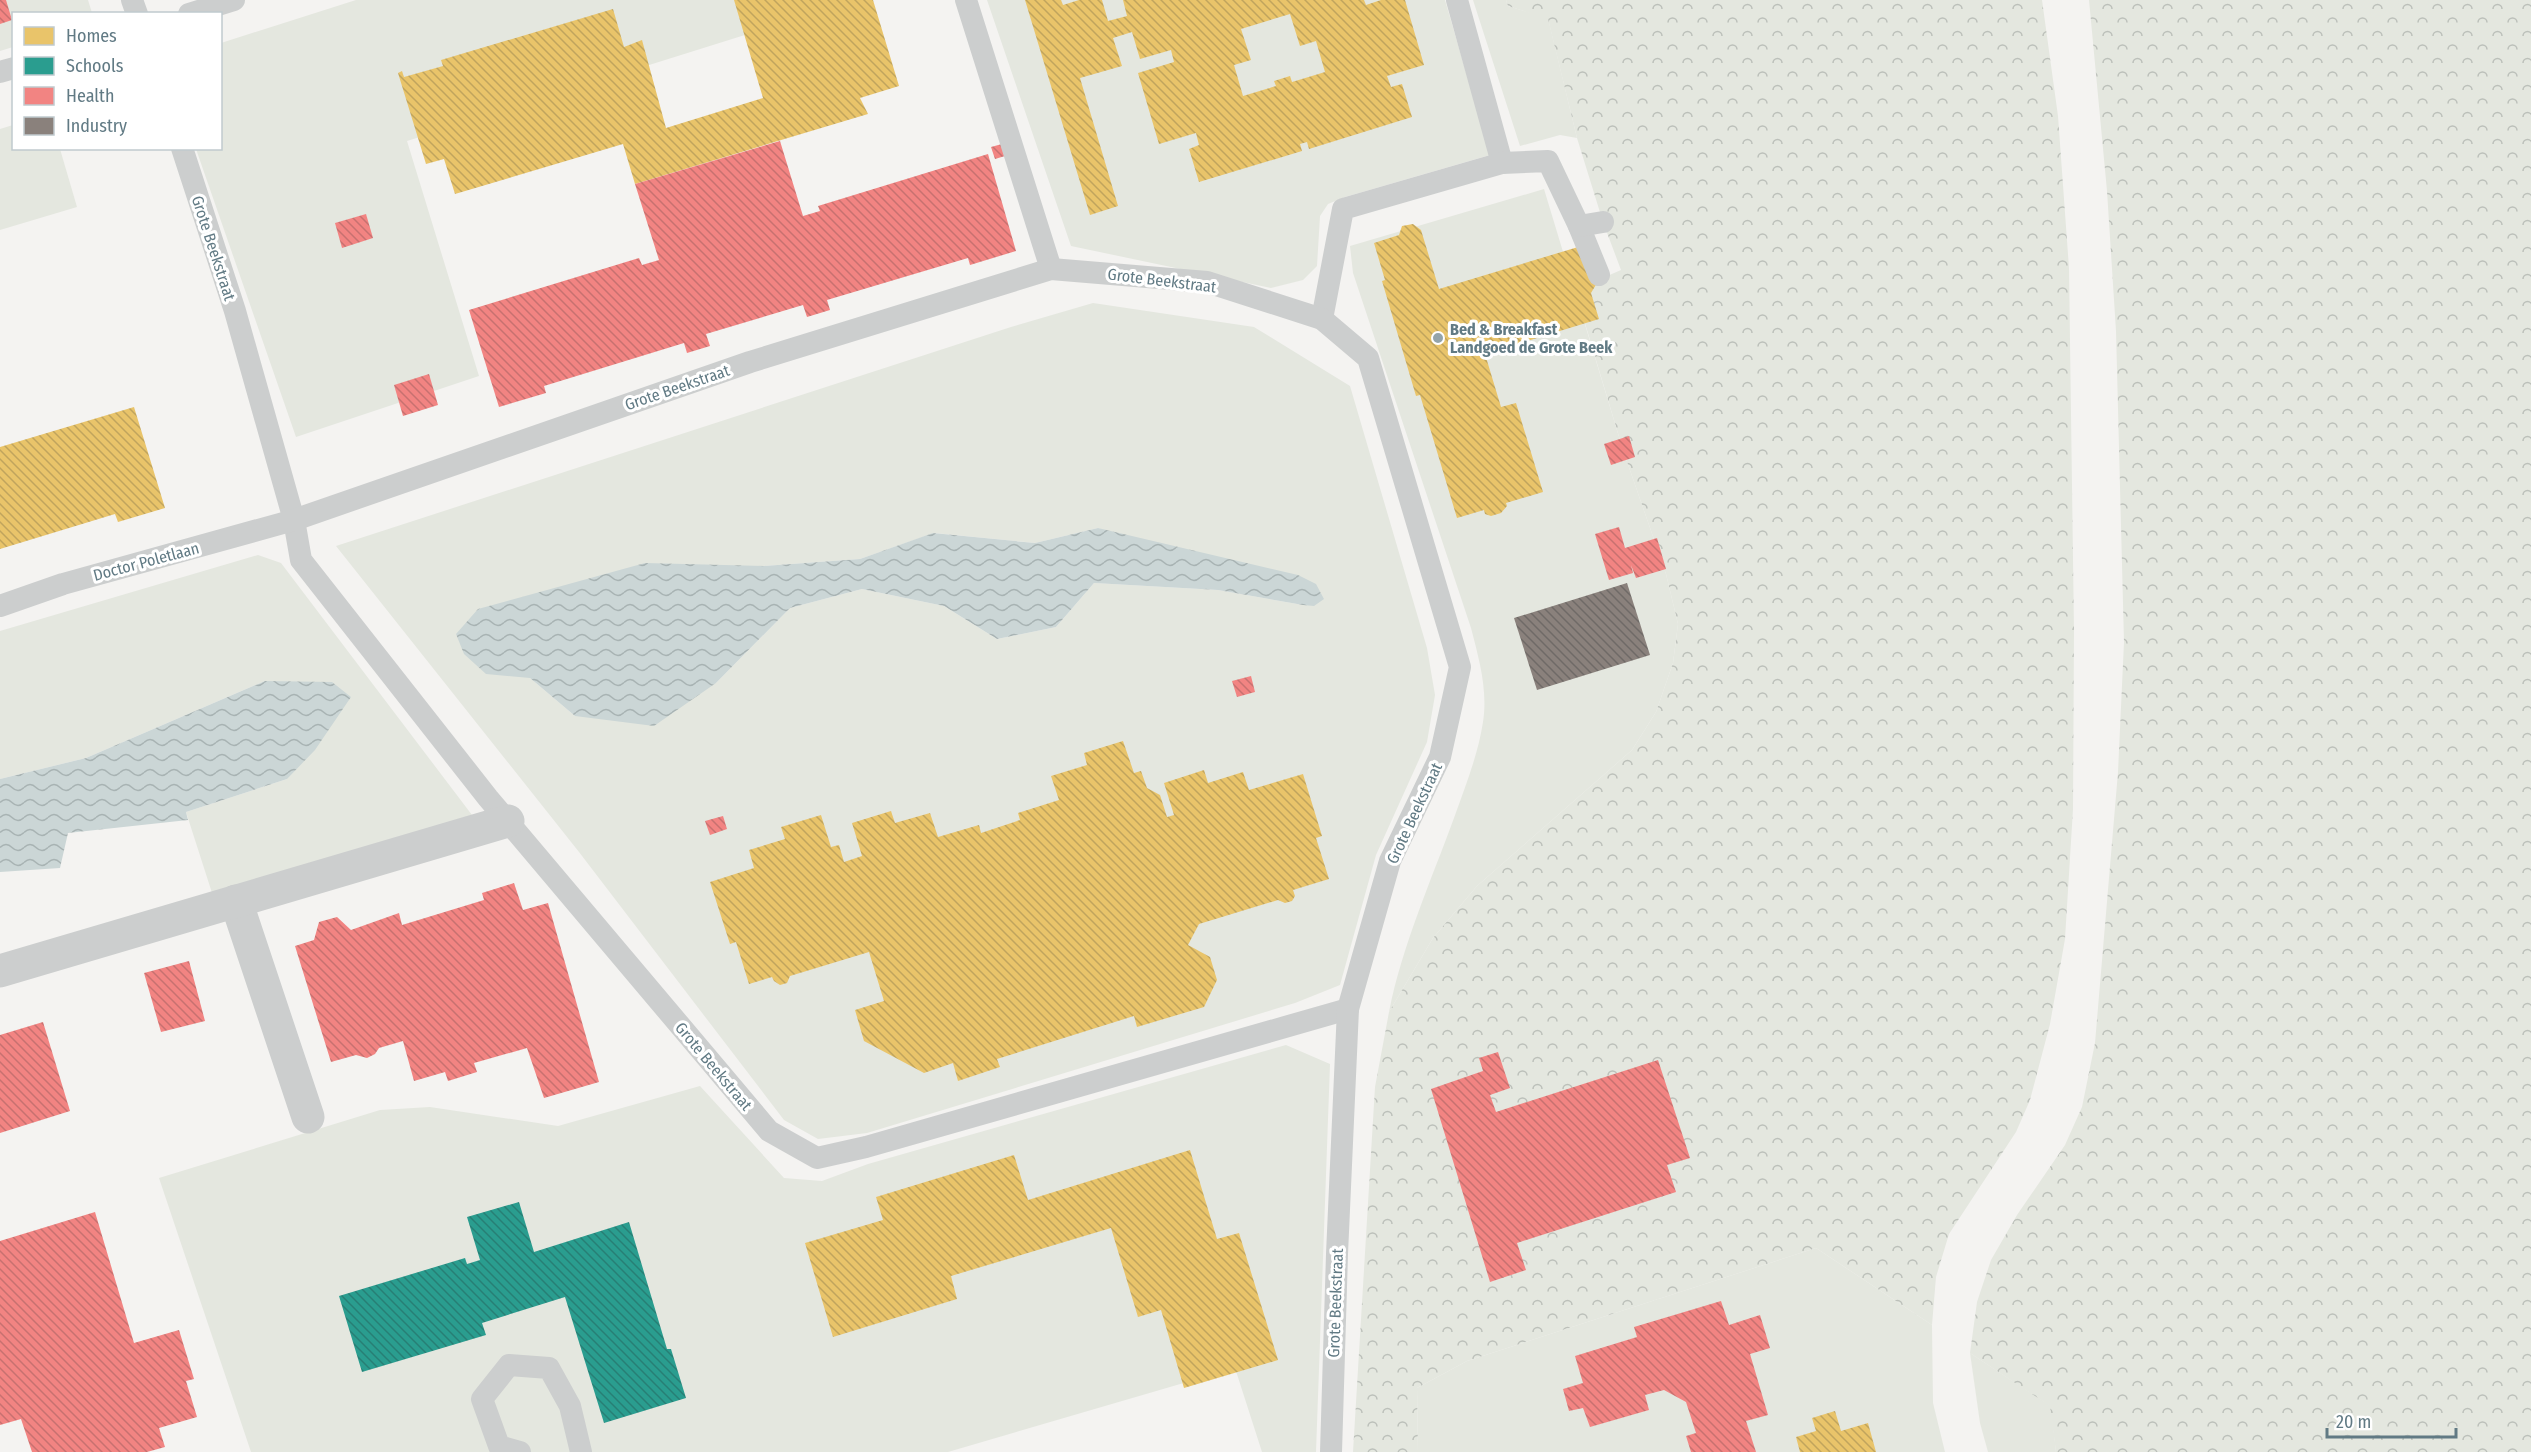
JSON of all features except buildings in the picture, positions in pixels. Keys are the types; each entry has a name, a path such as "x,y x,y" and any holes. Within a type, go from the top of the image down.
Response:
{"street":[{"path":"0,971 508,821"},
{"path":"236,901 308,1117"}],"lane":[{"path":"195,12 234,0"},
{"path":"966,0 1051,269"},
{"path":"1457,0 1502,163"},
{"name":"Grote Beekstraat","path":"183,150 235,311 294,520 301,560 508,821 769,1131 817,1158 866,1147 1348,1010"},
{"path":"1322,319 1343,209 1502,163 1548,161 1599,275"},
{"path":"1579,226 1603,222"},
{"name":"Grote Beekstraat","path":"294,520 750,362 1051,269 1207,282 1322,319 1368,358 1460,667 1440,757 1390,861 1348,1010 1331,1452"},
{"name":"Doctor Poletlaan","path":"0,606 63,584 294,520"},
{"path":"520,1452 499,1446 482,1399 509,1365 549,1368 570,1406 582,1452"}],"green space":[{"path":"0,0 88,0 92,12 12,12 12,47 0,51"},
{"path":"356,0 856,0 407,141 479,376 296,437 196,150 222,150 222,43"},
{"path":"987,0 1445,0 1490,155 1328,204 1320,216 1317,266 1303,280 1271,288 1071,246"},
{"path":"1473,0 1506,0 1508,6 1548,18 1577,138 1560,135 1520,146"},
{"path":"1506,0 2042,0 2058,116 2069,268 2074,631 2073,809 2065,939 2050,1024 2030,1100 2016,1132 1949,1234 1936,1277 1932,1325 1816,1248 1467,1361 1417,1388 1418,1452 1353,1452 1375,1087 1389,1012 1433,938 1477,886 1632,750 1656,712 1673,663 1678,624 1666,574 1623,450 1575,290 1621,270 1603,222 1577,138 1548,19 1508,6"},
{"path":"2089,0 2531,0 2531,1452 2056,1452 2050,1406 1970,1353 1977,1302 1991,1260 2017,1215 2065,1145 2082,1107 2095,1043 2118,772 2124,642 2116,331 2107,191"},
{"path":"12,125 12,150 60,150 77,207 0,230 0,129"},
{"path":"1544,189 1623,450 1666,574 1678,624 1673,663 1656,712 1632,750 1477,886 1433,938 1389,1012 1409,938 1475,759 1483,722 1484,698 1482,675 1471,628 1353,273 1350,246"},
{"path":"1093,303 1254,327 1350,386 1427,648 1435,695 1427,742 1376,855 1340,985 1295,1003 867,1133 818,1139 784,1120 579,852 336,546 1011,327","holes":["1098,528 1303,605 1218,590 1094,583 1056,627 997,639 944,606 862,589 790,608 716,683 575,716 530,678 764,566 860,559 934,533 1035,543"]},
{"path":"258,555 281,563 472,815 213,896 186,812 287,779 265,681 86,758 0,779 0,631"},
{"path":"1286,1045 1330,1064 1316,1452 1262,1452 1235,1368 948,1452 251,1452 159,1178 380,1110 430,1107 558,1126 700,1086 784,1178 822,1181 868,1164"},
{"path":"1816,1248 1932,1325 1933,1403 1945,1452 1418,1452 1417,1388 1467,1361"},
{"path":"1970,1353 2051,1406 2056,1452 1988,1452 1980,1423"}],"water":[{"path":"1098,528 1298,575 1316,584 1324,599 1314,606 1218,590 1094,583 1056,627 997,639 944,606 862,589 790,608 716,683 654,726 575,716 530,678 486,674 464,654 456,634 478,609 645,563 764,566 860,559 933,533 1035,543"},
{"path":"265,681 332,682 351,697 315,750 287,779 186,812 188,820 68,833 60,868 0,872 0,779 86,758"}],"place":[{"name":"Bed & Breakfast Landgoed de Grote Beek","path":"1438,338"}]}
